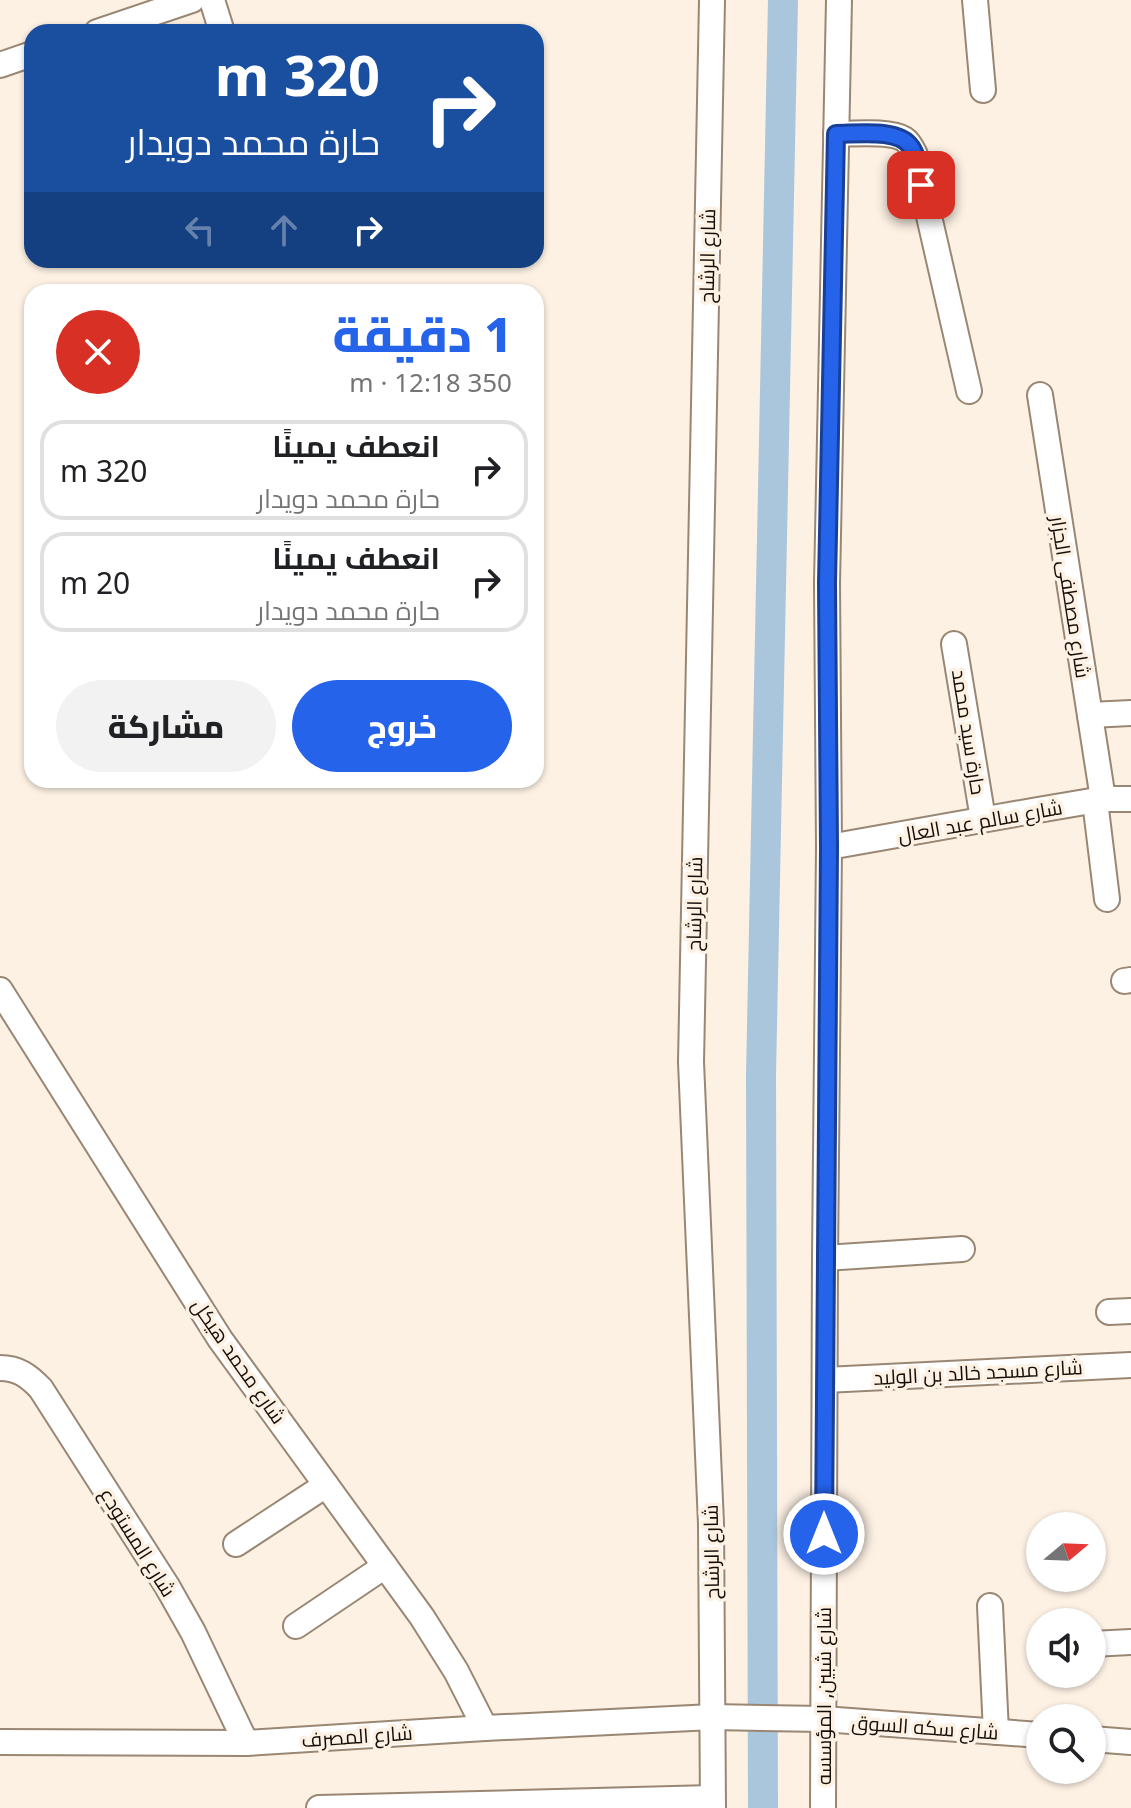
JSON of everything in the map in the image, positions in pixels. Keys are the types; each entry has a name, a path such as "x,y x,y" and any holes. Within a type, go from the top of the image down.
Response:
{"street":[{"path":"121,24 192,0"},
{"path":"212,0 220,24"},
{"name":"شارع الرشاح","path":"712,0 691,1062 711,1524 712,1803"},
{"name":"شارع شبين, المؤسسه","path":"823,1808 829,847 827,583 839,0"},
{"path":"975,0 983,90"},
{"path":"0,65 24,57"},
{"path":"836,134 894,134 911,146 969,391"},
{"name":"شارع مصطفى الجزار","path":"1040,395 1090,715 1107,899"},
{"name":"حارة سيد محمد","path":"954,644 983,819"},
{"path":"1090,715 1131,713"},
{"name":"شارع سالم عبد العال","path":"829,847 1099,800 1131,799"},
{"name":"شارع محمد هيكل","path":"0,990 220,1339 422,1617 456,1671 485,1728"},
{"path":"825,1258 962,1249"},
{"name":"شارع مسجد خالد بن الوليد","path":"825,1380 1131,1365"},
{"name":"شارع المستودع","path":"0,1368 11,1368 28,1375 41,1389 167,1586 193,1632 246,1743"},
{"path":"236,1544 326,1485"},
{"path":"296,1626 385,1566"},
{"path":"990,1606 996,1732"},
{"path":"1106,1643 1131,1642"},
{"name":"شارع سكه السوق","path":"713,1717 823,1719 1026,1734"},
{"name":"شارع المصرف","path":"0,1742 246,1743 713,1717"},
{"path":"1106,1740 1131,1742"},
{"path":"319,1808 712,1803"}],"waterway":[{"path":"763,1808 761,1075 783,0"}],"route":[{"path":"824,1534 829,847 827,583 836,134 894,134 903,138 915,155 921,185"}]}
